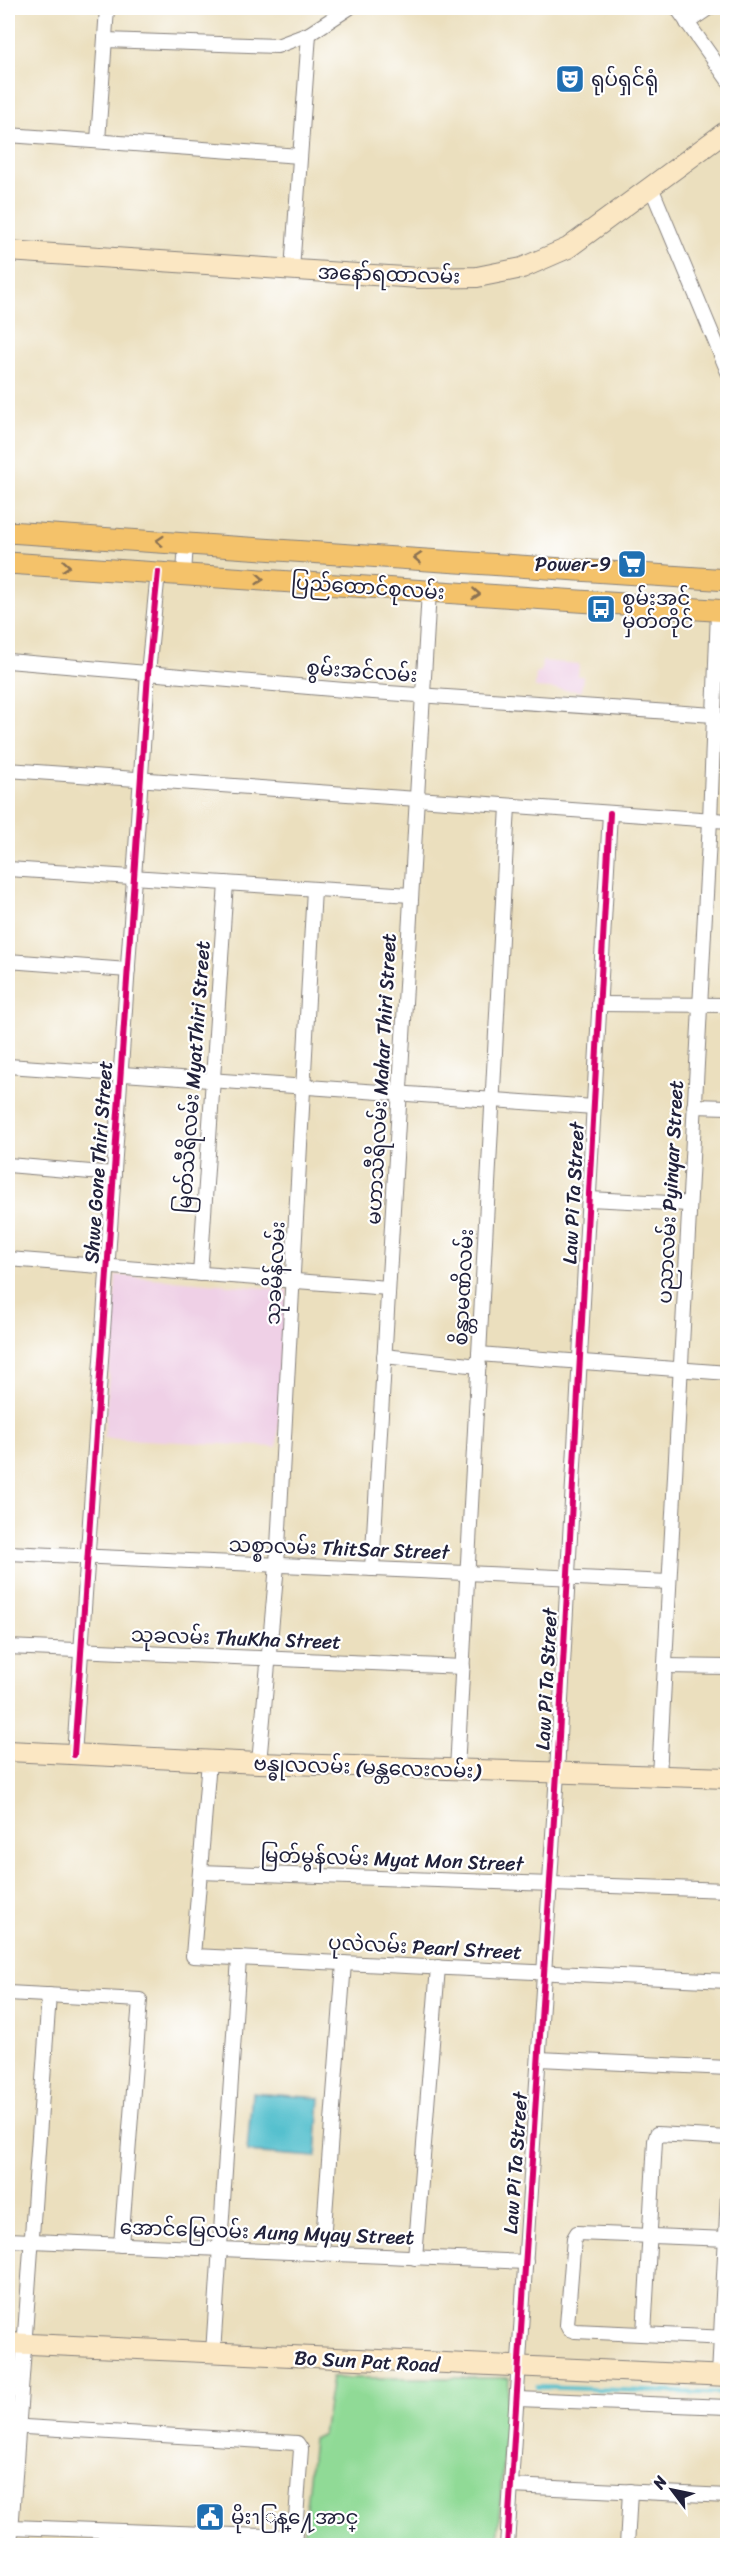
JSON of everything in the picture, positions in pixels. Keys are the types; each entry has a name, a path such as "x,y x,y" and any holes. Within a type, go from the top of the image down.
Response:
{"main road":[{"name":"ပြည်ထောင်စုလမ်း","path":"8,532 728,580"},
{"name":"ပြည်ထောင်စုလမ်း","path":"8,562 723,611"},
{"path":"685,608 687,577"}],"street":[{"path":"98,141 107,8"},
{"path":"105,40 277,46 309,34 349,8"},
{"path":"677,8 728,80"},
{"path":"687,23 709,8"},
{"path":"292,270 309,34"},
{"name":"အနော်ရထာလမ်း","path":"8,251 419,278 477,277 522,268 568,248 728,130"},
{"path":"8,135 300,156"},
{"path":"651,187 728,372"},
{"path":"184,574 186,543"},
{"name":"Shwe Gone Thiri Street","path":"75,1755 148,673 158,572"},
{"name":"မဟာသီရိလမ်း Mahar Thiri Street","path":"372,1569 429,591"},
{"name":"ပညာလမ်း Pyinyar Street","path":"659,1776 714,715 723,611"},
{"name":"စွမ်းအင်လမ်း","path":"8,661 422,695 714,715"},
{"path":"8,770 728,821"},
{"name":"စိန္တာမဏိလမ်း","path":"457,1770 508,806"},
{"name":"Law Pi Ta Street","path":"507,2546 557,1773 610,813"},
{"path":"8,869 411,895"},
{"name":"မြတ်သီရိလမ်း MyatThiri Street","path":"200,1274 226,883"},
{"name":"သုခမိန်လမ်း","path":"259,1763 277,1565 314,889"},
{"path":"8,961 128,970"},
{"path":"599,1004 728,1005"},
{"path":"8,1066 594,1107"},
{"path":"694,1106 728,1107"},
{"path":"8,1165 114,1174"},
{"path":"589,1199 689,1204"},
{"path":"8,1259 388,1288"},
{"path":"384,1356 580,1363 728,1373"},
{"name":"သစ္စာလမ်း ThitSar Street","path":"8,1553 669,1582"},
{"name":"သုခလမ်း ThuKha Street","path":"8,1647 463,1667"},
{"path":"665,1666 728,1667"},
{"name":"ဗန္ဓုလလမ်း (မန္တလေးလမ်း)","path":"8,1751 259,1763 728,1778"},
{"path":"200,1872 209,1761"},
{"name":"မြတ်မွန်လမ်း Myat Mon Street","path":"200,1872 728,1890"},
{"name":"ပုလဲလမ်း Pearl Street","path":"200,1872 193,1956 728,1981"},
{"path":"213,2353 218,2249 239,1958"},
{"path":"322,2254 344,1963"},
{"path":"415,2258 438,1967"},
{"path":"8,1993 140,2000 121,2245"},
{"path":"10,2546 17,2343 32,2242 49,1995"},
{"path":"538,2059 728,2068"},
{"path":"644,2334 657,2134 728,2138"},
{"path":"723,2376 728,2194"},
{"path":"724,2338 575,2331 569,2329 567,2325 574,2238 577,2233 726,2239"},
{"name":"အောင်မြေလမ်း Aung Myay Street","path":"8,2241 526,2262"},
{"name":"Bo Sun Pat Road","path":"17,2343 519,2369 723,2376"},
{"path":"517,2399 728,2407"},
{"path":"11,2527 205,2539 294,2541 301,2449 297,2443 13,2426"},
{"path":"511,2486 728,2496"},
{"path":"627,2546 630,2491"}],"shaded area":[{"path":"542,661 579,664 578,676 583,676 581,691 535,688 536,673 541,673"},
{"path":"116,1275 288,1290 277,1447 104,1438"}],"green space":[{"path":"332,2378 509,2378 497,2545 302,2545 313,2439 323,2434"}],"water":[{"path":"252,2093 320,2098 316,2157 247,2152"}],"waterway":[{"path":"537,2387 728,2394"}],"cycle path":[{"path":"74,1755 148,673 158,572"},
{"path":"507,2546 557,1773 610,813"}],"place":[{"name":"ရုပ်ရှင်ရုံ","path":"570,79"},
{"name":"Power-9","path":"632,564"},
{"name":"စွမ်းအင် မှတ်တိုင်","path":"601,609"},
{"name":"မိုးၫြန္႔ေအာင္","path":"210,2517"}]}
